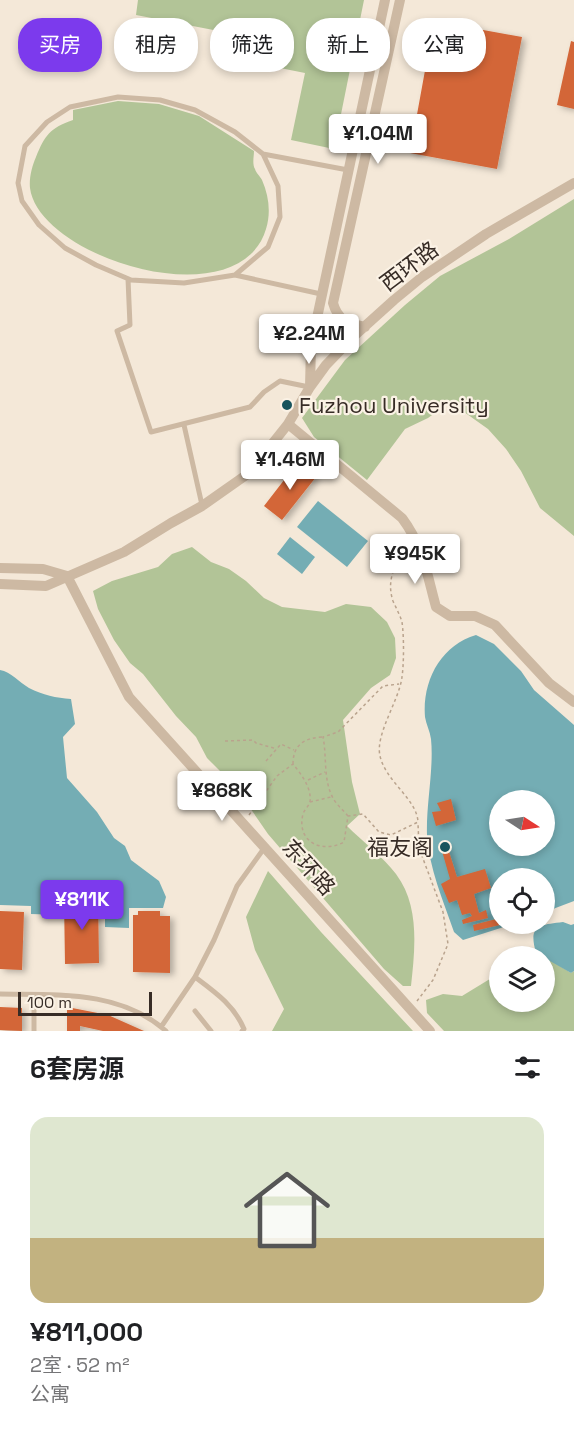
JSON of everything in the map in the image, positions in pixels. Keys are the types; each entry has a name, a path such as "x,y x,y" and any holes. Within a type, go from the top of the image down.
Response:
{"street":[{"path":"310,387 311,346 320,299 385,0"},
{"path":"365,327 344,322 336,313 333,303 400,0"},
{"name":"西环路","path":"0,584 46,586 124,552 202,507 249,473 288,424 326,365 365,327 431,272 505,222 574,183"},
{"path":"288,424 402,518 421,548 436,607 450,616 475,616 495,625 549,683 574,702"},
{"path":"0,568 43,569 67,576"},
{"name":"东环路","path":"67,576 129,697 430,1031"}],"lane":[{"path":"235,275 268,247 280,217 278,186 263,154 235,132 195,110 160,100 118,97 70,107 47,122 25,146 18,183 22,201 39,225 65,249 128,279 184,283 235,275 320,299 334,308"},
{"path":"353,144 368,146"},
{"path":"263,154 348,170"},
{"path":"128,279 130,325 117,331 151,432 250,407 264,392 280,381 310,387"},
{"path":"184,425 202,507"},
{"path":"0,994 82,996 104,999 133,1010 164,1029 195,978 237,886 265,848"},
{"path":"195,978 222,996 240,1019 244,1029 242,1031"},
{"path":"34,995 34,1031"},
{"path":"195,1011 211,1031"}],"path":[{"path":"411,1009 433,980 448,944 442,912 419,848 418,812 388,775 380,755 381,738 402,678 402,622 390,585 393,570 415,537"},
{"path":"243,823 277,776 293,764 298,744 312,737 338,732 383,686 400,684"},
{"path":"293,764 306,781 310,802 303,814 302,827 305,837 316,846 334,848 344,843 348,816 332,797 326,772 323,736"},
{"path":"225,741 253,740 277,749"},
{"path":"266,761 281,744 295,750"},
{"path":"306,781 326,772"},
{"path":"310,802 332,797"},
{"path":"348,816 363,814 380,832 392,835 418,822"}],"green space":[{"path":"138,0 364,0 360,18 306,18 306,72 350,72 334,149 291,140 305,73 294,71 294,18 210,18 210,29 198,27 198,18 151,18 136,15"},
{"path":"118,101 159,104 199,116 254,151 256,172 266,192 268,217 266,229 248,256 219,271 182,274 141,269 102,256 67,237 42,214 30,188 30,180 39,149 49,133 73,120 73,110"},
{"path":"574,199 574,536 540,508 521,471 488,429 450,402 428,418 405,429 367,480 314,437 302,418 345,360 405,305 440,276 509,239"},
{"path":"192,547 211,562 229,569 246,581 264,598 282,607 325,612 346,604 371,607 387,622 395,638 396,658 390,675 371,688 343,720 352,782 360,814 347,826 391,868 404,886 414,928 411,986 403,986 384,969 268,834 235,786 207,758 196,737 143,674 130,663 114,640 98,609 93,591 112,581 158,567 172,554"},
{"path":"268,871 413,1031 272,1031 284,1009 255,950 246,917"},
{"path":"555,963 571,973 574,971 574,1031 444,1031 427,1013 426,1000 443,994 462,996 489,980 489,1012 555,1012"}],"water":[{"path":"318,501 368,541 347,567 297,527"},
{"path":"290,537 315,557 302,574 277,554"},
{"path":"476,635 494,644 521,671 534,690 574,725 574,901 555,908 555,868 489,868 489,932 463,940 454,932 437,884 427,835 432,750 425,717 425,704 427,690 436,666 453,647"},
{"path":"0,670 34,690 50,696 71,699 75,724 63,737 67,778 97,812 114,838 125,846 131,860 159,881 166,897 163,908 129,908 129,928 105,927 105,894 61,894 61,915 31,914 31,906 0,905"},
{"path":"555,923 574,924 574,971 571,973 555,964 555,946 534,946 534,934 555,934"}],"building":[{"path":"486,30 522,37 497,169 410,153 425,72 486,72"},
{"path":"571,41 574,42 574,109 557,105"},
{"path":"298,462 316,477 282,520 264,506"},
{"path":"451,799 456,820 436,826 432,812 441,811 437,803"},
{"name":"福友阁","path":"446,842 457,877 485,869 489,889 474,894 479,913 486,910 488,918 463,924 462,920 472,916 470,913 462,915 457,900 449,903 441,884 450,879 440,844"},
{"path":"98,898 99,963 65,964 64,899"},
{"path":"0,911 24,912 22,970 0,969"},
{"path":"138,911 160,911 160,916 170,916 170,973 133,972 133,915 138,915"},
{"path":"489,921 489,928 474,931 473,925"},
{"path":"0,1007 22,1008 22,1031 0,1030"},
{"path":"67,1007 108,1015 144,1031 103,1031 80,1026 80,1031 67,1031"}],"place":[{"name":"Fuzhou University","path":"287,405"},
{"name":"福友阁","path":"445,847"}]}
